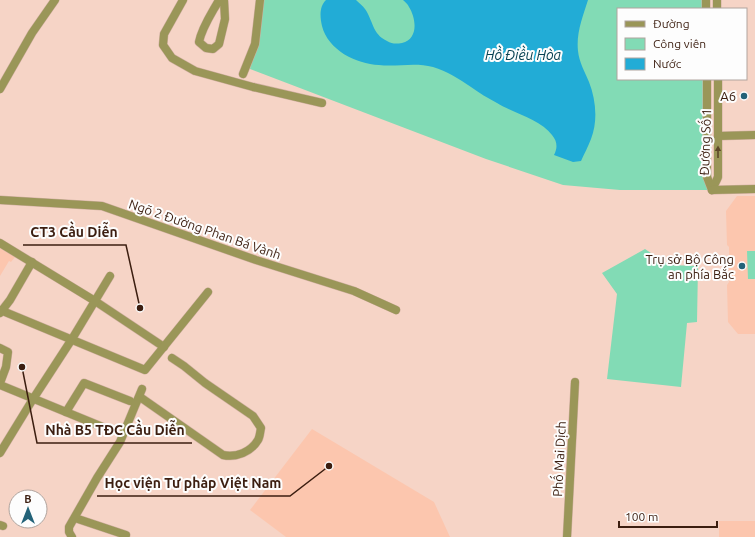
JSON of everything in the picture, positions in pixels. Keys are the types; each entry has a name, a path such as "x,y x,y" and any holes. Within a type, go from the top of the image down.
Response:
{"street":[{"path":"0,89 32,33 55,0"},
{"path":"183,0 164,34 163,45 172,58 195,71 252,87 322,103"},
{"path":"219,0 200,36 199,42 206,48 213,49 219,44 225,19 224,0"},
{"path":"243,74 255,44 260,0"},
{"name":"Đường Số 1","path":"706,80 707,177 712,190"},
{"name":"Đường Số 1","path":"712,190 718,177 718,80"},
{"path":"718,136 755,135"},
{"path":"712,190 755,189"},
{"name":"Ngõ 2 Đường Phan Bá Vành","path":"0,200 102,206 256,260 354,291 396,310"},
{"path":"0,243 95,301 164,347"},
{"path":"32,262 10,300 1,311 145,370 208,292"},
{"path":"0,453 110,276"},
{"path":"0,348 8,352 6,367 0,384 105,428"},
{"path":"72,537 69,532 69,527 97,478 120,442 141,393 222,455 230,457 239,455 253,447 259,439 261,428 253,416 172,358"},
{"name":"Phố Mai Dịch","path":"567,537 576,382"},
{"path":"66,412 84,383 130,401"},
{"path":"75,518 126,535"}],"shaded area":[{"name":"Trụ sở Bộ Công an phía Bắc","path":"737,196 755,196 755,334 738,334 728,322 727,285 729,282 729,247 727,245 726,211"},
{"path":"0,248 15,257 11,262 9,261 0,276"},
{"path":"312,429 434,502 450,537 286,537 250,510"},
{"path":"719,521 755,521 755,537 719,537"}],"green space":[{"path":"259,0 704,0 704,8 617,8 617,80 707,80 712,190 620,190 563,185 486,159 250,69"},
{"path":"645,249 669,265 698,266 697,322 687,323 681,387 607,379 617,294 602,273"},
{"path":"747,251 755,251 755,279 748,279"}],"water":[{"name":"Hồ Điều Hòa","path":"326,0 356,0 368,13 378,35 389,42 396,44 407,41 414,33 413,17 408,5 403,0 588,0 579,31 578,51 595,103 595,125 591,139 581,161 573,162 554,155 556,142 554,137 541,125 504,107 443,71 433,67 420,65 370,64 352,59 344,54 330,42 325,35 322,26 321,9"}],"place":[{"name":"A6","path":"744,96"},
{"name":"Trụ sở Bộ Công an phía Bắc","path":"742,266"},
{"name":"CT3 Cầu Diễn","path":"140,308"},
{"name":"Nhà B5 TĐC Cầu Diễn","path":"22,367"},
{"name":"Học viện Tư pháp Việt Nam","path":"329,466"}]}
